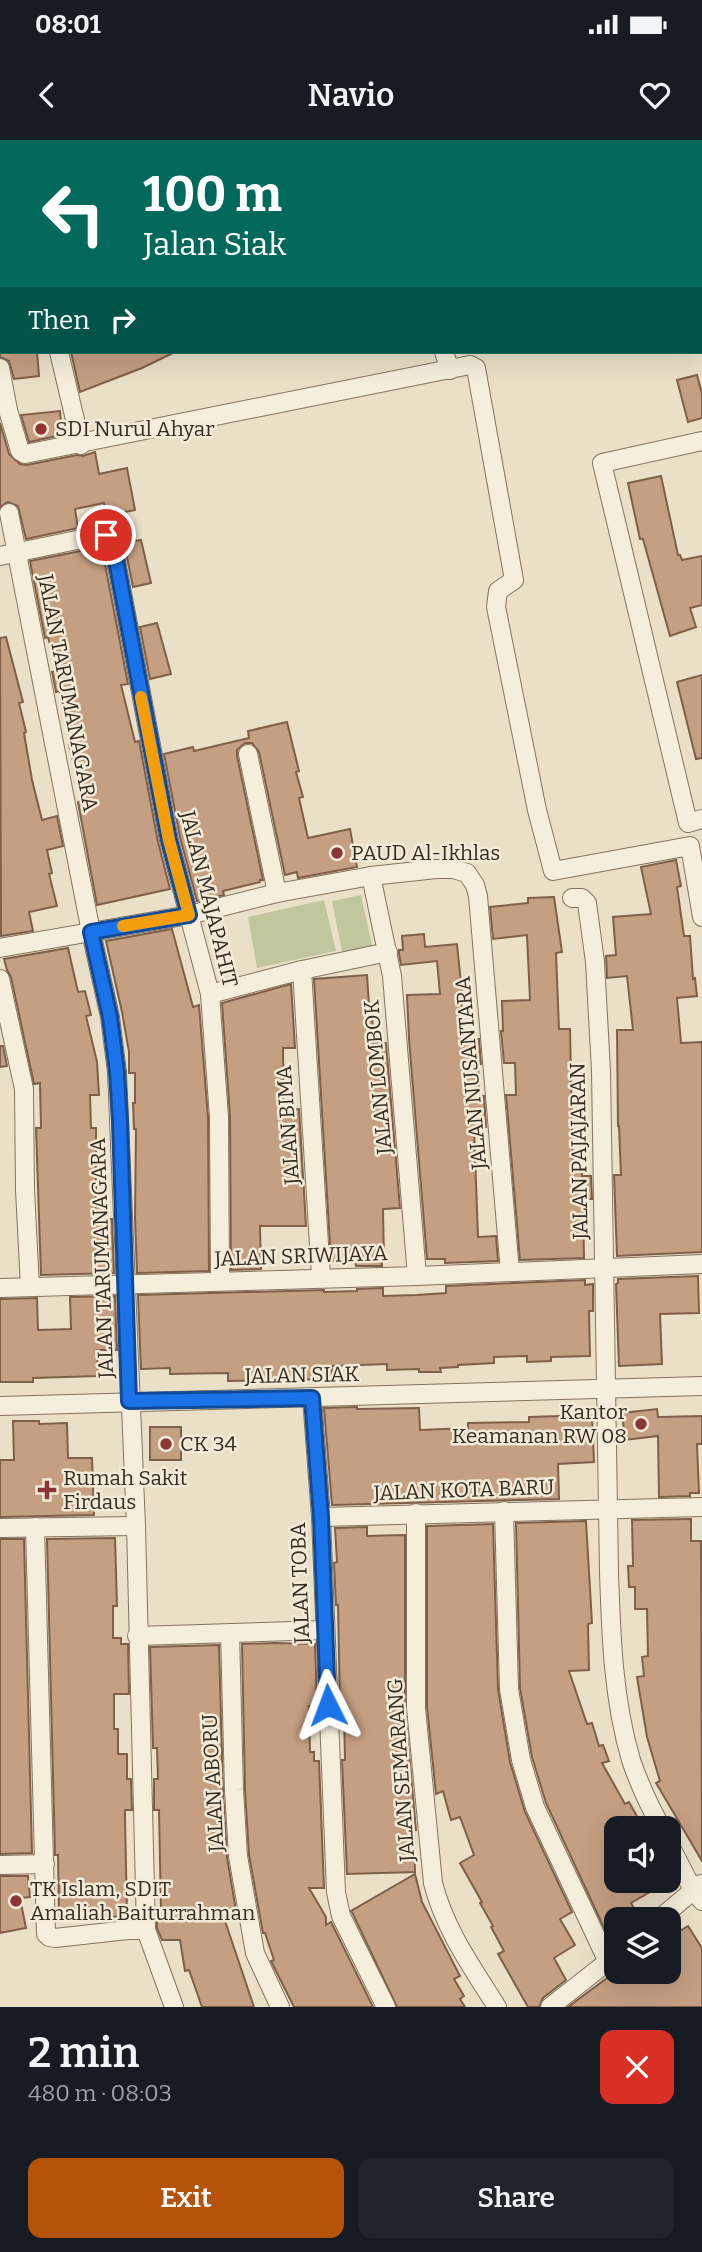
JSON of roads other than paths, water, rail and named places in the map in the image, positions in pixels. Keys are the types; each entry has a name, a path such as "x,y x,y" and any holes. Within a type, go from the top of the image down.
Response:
{"street":[{"path":"59,354 81,445"},
{"path":"445,354 450,370"},
{"path":"0,368 8,410 20,451 25,454 81,445 470,365 476,368 514,580 498,591 496,607 537,810 553,871 695,854 702,917"},
{"path":"702,441 602,463 688,822 702,819"},
{"name":"JALAN TARUMANAGARA","path":"9,513 8,554 110,1017 117,1072 136,1526 146,1930 174,2007"},
{"name":"JALAN MAJAPAHIT","path":"8,554 106,535 112,540 169,840 210,994 219,1117 220,1280"},
{"path":"248,754 277,893"},
{"name":"JALAN NUSANTARA","path":"371,876 453,869 467,873 475,885 510,1272"},
{"path":"0,948 189,915 277,893 371,876"},
{"name":"JALAN LOMBOK","path":"371,876 388,952 396,1013 417,1276"},
{"name":"JALAN PAJAJARAN","path":"572,898 582,898 587,903 595,962 601,1071 606,1387"},
{"path":"210,994 302,970 388,952"},
{"name":"JALAN BIMA","path":"302,970 321,1277"},
{"path":"0,979 24,1089 30,1287"},
{"name":"JALAN SRIWIJAYA","path":"0,1288 417,1276 702,1264"},
{"name":"JALAN SIAK","path":"0,1406 702,1386"},
{"path":"606,1387 612,1648 619,1706 631,1759 656,1816"},
{"name":"JALAN TOBA","path":"312,1398 321,1517 336,1892 341,1916 386,2007"},
{"name":"JALAN KOTA BARU","path":"321,1517 702,1507"},
{"path":"504,1511 509,1689 521,1760 535,1807 604,1943"},
{"name":"JALAN SEMARANG","path":"416,1513 416,1708 433,1883 438,1903 454,1938 497,2007"},
{"path":"0,1528 136,1526"},
{"path":"35,1527 48,1937 146,1930"},
{"path":"137,1636 324,1630"},
{"name":"JALAN ABORU","path":"230,1633 234,1790 239,1856 255,1953 280,2007"},
{"path":"677,1907 699,1892 681,1863"},
{"path":"0,1865 45,1864"},
{"path":"550,2007 604,1965"}],"place":[{"name":"SDI Nurul Ahyar","path":"41,429"},
{"name":"PAUD Al-Ikhlas","path":"337,853"},
{"name":"Kantor Keamanan RW 08","path":"641,1424"},
{"name":"CK 34","path":"166,1444"},
{"name":"Rumah Sakit Firdaus","path":"47,1490"},
{"name":"TK Islam, SDIT Amaliah Baiturrahman","path":"16,1901"}]}
